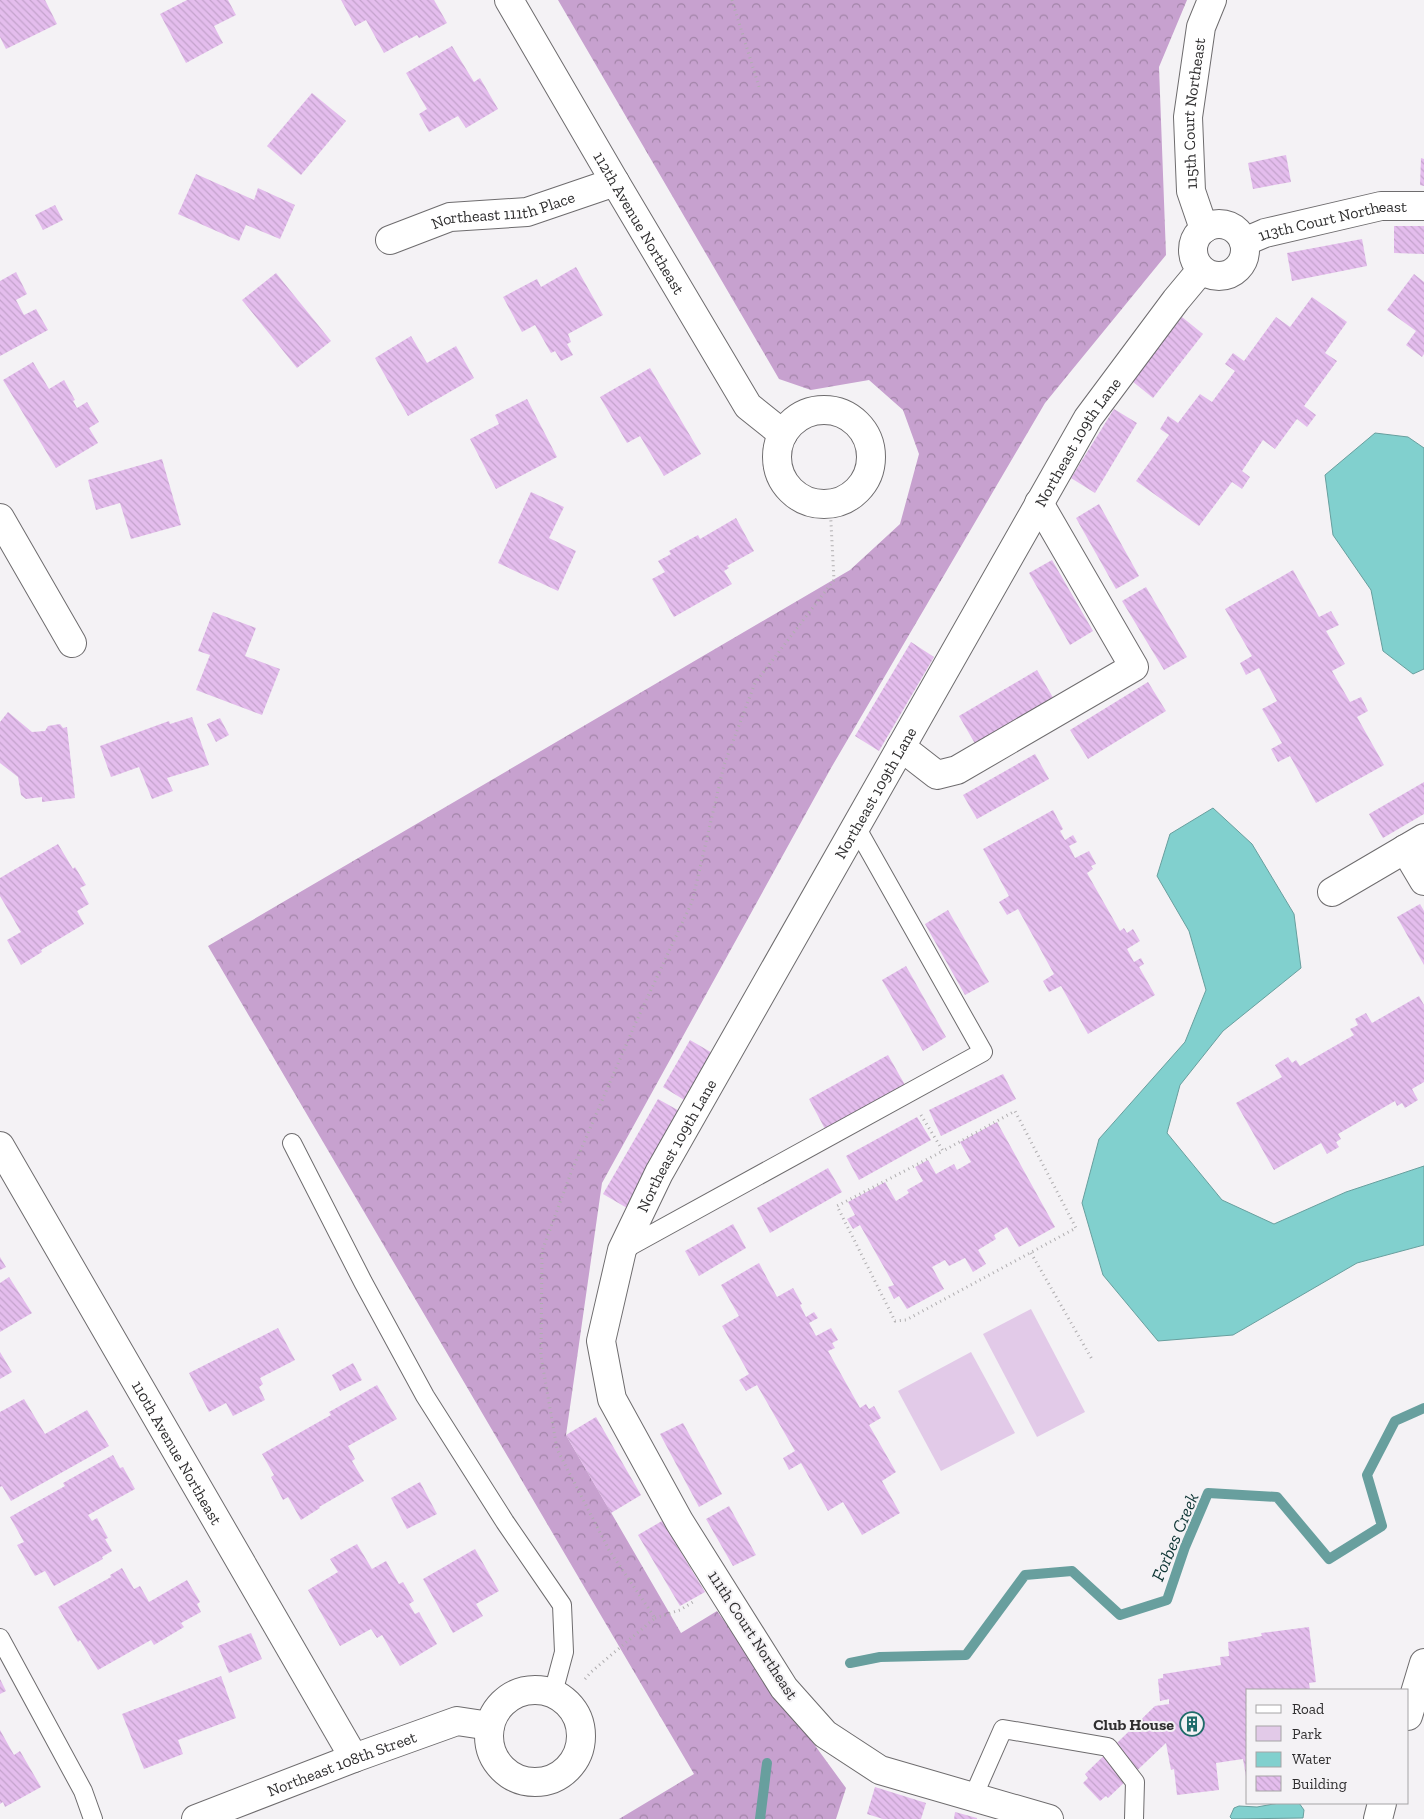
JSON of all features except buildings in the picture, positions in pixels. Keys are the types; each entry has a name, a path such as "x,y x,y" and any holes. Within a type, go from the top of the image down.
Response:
{"street":[{"name":"112th Avenue Northeast","path":"509,0 748,406 783,434"},
{"name":"115th Court Northeast","path":"1204,229 1191,191 1188,117 1201,27 1212,0"},
{"name":"Northeast 111th Place","path":"390,240 450,217 527,212 615,182"},
{"name":"113th Court Northeast","path":"1244,242 1265,233 1381,206 1424,206"},
{"path":"1219,224 1227,225 1240,235 1244,242 1245,250 1244,259 1240,267 1233,272 1217,276 1201,270 1194,256 1193,249 1198,235 1204,229 1219,224"},
{"name":"Northeast 109th Lane","path":"601,1341 622,1250 659,1173 1088,418 1176,300 1201,270"},
{"path":"819,410 834,411 848,416 860,425 868,437 872,452 871,467 866,481 844,501 830,504 815,504 801,498 789,489 781,477 777,463 778,448 783,434 792,422 798,418 819,410"},
{"path":"901,747 937,775 957,770 1134,666 1039,503"},
{"path":"0,518 72,643"},
{"path":"1332,892 1414,843 1424,880"},
{"name":"110th Avenue Northeast","path":"0,1146 354,1758"},
{"name":"111th Court Northeast","path":"601,1341 612,1399 679,1521 784,1688 826,1734 880,1770 1049,1819"},
{"path":"1409,1713 1424,1663"},
{"path":"530,1690 545,1690 560,1698 578,1716 582,1730 581,1745 576,1758 567,1770 554,1778 541,1782 526,1781 512,1776 501,1767 493,1755 489,1741 490,1726 495,1713 504,1702 516,1693 530,1690"},
{"name":"Northeast 108th Street","path":"196,1819 354,1758 457,1721 490,1726"},
{"path":"1378,1819 1382,1804"}],"lane":[{"path":"622,1250 983,1052 856,827"},
{"path":"292,1143 363,1282 425,1396 505,1522 562,1605 564,1652 560,1698"},
{"path":"0,1638 83,1791 93,1819"},
{"path":"973,1797 1002,1729 1108,1747 1135,1782 1134,1819"}],"path":[{"path":"732,0 759,87"},
{"path":"655,1618 609,1550 557,1448 541,1356 542,1251 572,1170 624,1048 692,902 724,765 755,683 834,580 830,504"},
{"path":"908,1093 943,1151"},
{"path":"1014,1112 1076,1228 906,1320 896,1321 837,1206 943,1151 1014,1112"},
{"path":"1031,1253 1093,1361"},
{"path":"560,1698 655,1618 680,1610 721,1587"}],"green space":[{"path":"558,0 1187,0 1159,67 1166,255 1045,403 831,768 602,1183 566,1435 681,1633 717,1611 846,1788 836,1819 619,1819 694,1774 208,946 850,570 900,524 919,454 903,410 869,380 811,390 779,379"},
{"path":"1031,1309 1085,1412 1037,1437 983,1334"},
{"path":"971,1352 1015,1433 941,1471 898,1391"}],"water":[{"path":"1375,433 1408,437 1424,448 1424,669 1413,674 1383,651 1371,590 1333,535 1325,475"},
{"path":"1213,808 1252,844 1294,914 1301,968 1223,1031 1180,1085 1167,1133 1222,1200 1274,1224 1346,1192 1424,1166 1424,1245 1357,1263 1233,1335 1158,1341 1103,1275 1082,1203 1099,1139 1185,1042 1206,990 1189,931 1157,876 1170,834"},
{"path":"1274,1804 1300,1804 1304,1810 1303,1818 1232,1819 1230,1817 1234,1808 1239,1806 1257,1807"}],"waterway":[{"name":"Forbes Creek","path":"850,1663 880,1657 966,1655 1025,1575 1072,1571 1120,1615 1167,1600 1185,1547 1208,1493 1277,1497 1329,1559 1382,1526 1367,1475 1395,1421 1424,1408"},
{"name":"Forbes Creek","path":"760,1819 767,1763"}],"place":[{"name":"Club House","path":"1192,1724"}]}
